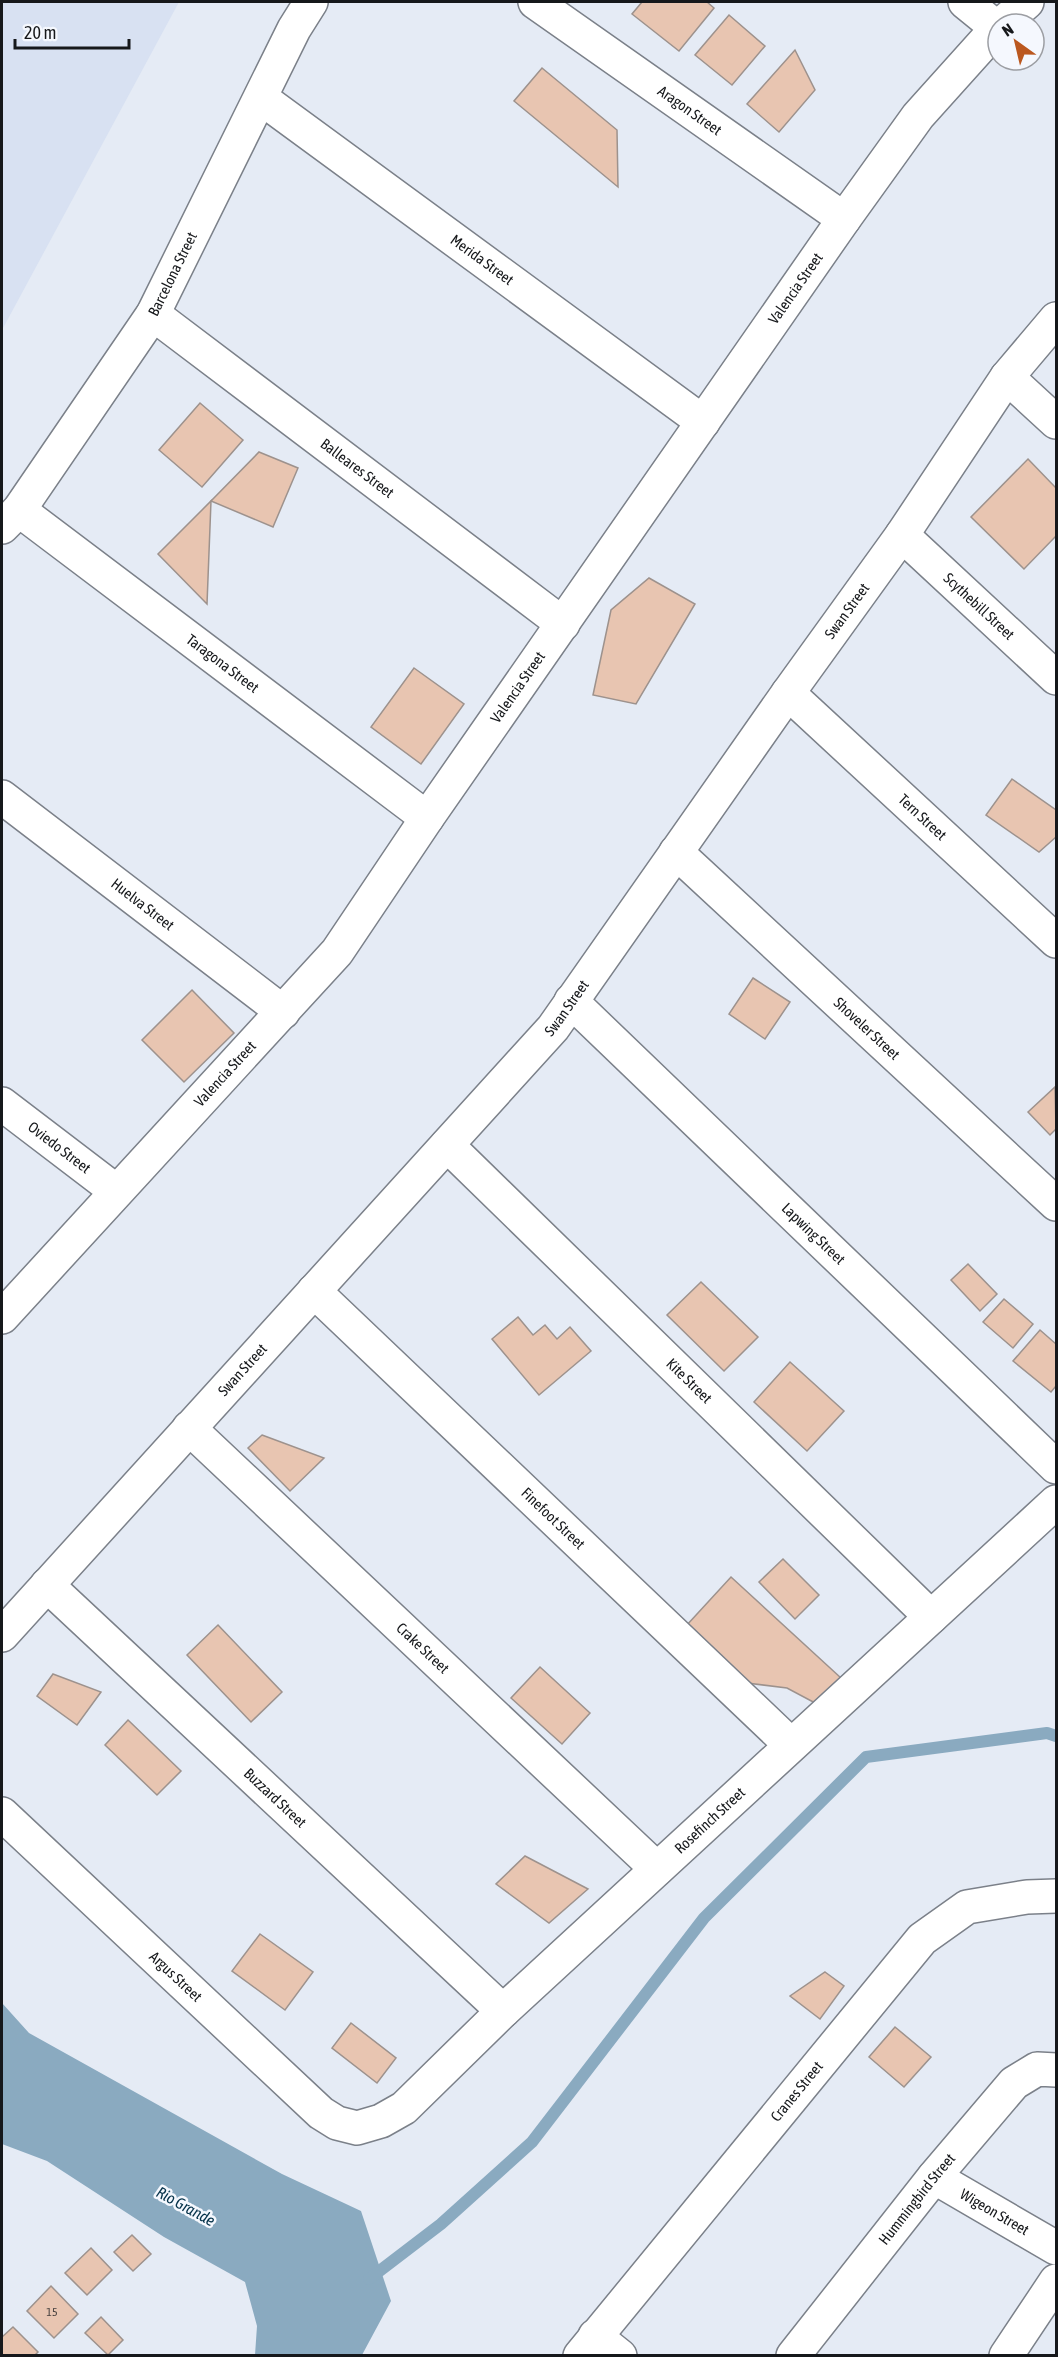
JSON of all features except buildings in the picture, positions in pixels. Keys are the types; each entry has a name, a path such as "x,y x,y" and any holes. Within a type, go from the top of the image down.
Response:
{"street":[{"name":"Barcelona Street","path":"10,519 153,314 294,29 311,2"},
{"name":"Aragon Street","path":"535,2 844,219"},
{"path":"965,2 986,19"},
{"path":"1016,12 1028,2"},
{"name":"Valencia Street","path":"2,1317 337,952 427,818 844,219 918,116 986,41"},
{"name":"Merida Street","path":"261,99 703,422"},
{"name":"Balleares Street","path":"153,314 563,624"},
{"name":"Swan Street","path":"2,1635 553,1028 902,535 1007,377 1056,318"},
{"path":"1007,377 1056,422"},
{"name":"Taragona Street","path":"10,519 427,818"},
{"name":"Scythebill Street","path":"902,535 1056,678"},
{"name":"Tern Street","path":"788,693 1056,941"},
{"name":"Huelva Street","path":"2,797 283,1012"},
{"name":"Shoveler Street","path":"676,852 1056,1204"},
{"name":"Lapwing Street","path":"571,1001 1056,1467"},
{"name":"Oviedo Street","path":"2,1104 116,1191"},
{"name":"Kite Street","path":"447,1145 931,1617"},
{"name":"Finefoot Street","path":"314,1291 791,1745"},
{"name":"Crake Street","path":"189,1428 657,1869"},
{"name":"Rosefinch Street","path":"357,2128 381,2121 404,2108 503,2011 1056,1502"},
{"name":"Buzzard Street","path":"47,1585 503,2011"},
{"name":"Argus Street","path":"2,1814 321,2112 337,2123 357,2128"},
{"name":"Cranes Street","path":"598,2349 922,1939 968,1907 1027,1897 1056,1896"},
{"name":"Hummingbird Street","path":"793,2355 934,2177 1014,2083 1037,2068 1056,2070"},
{"name":"Wigeon Street","path":"934,2177 1056,2248"},
{"path":"1006,2355 1056,2281"}],"shaded area":[{"path":"2,2 179,2 2,330"}],"water":[{"name":"Rio Grande","path":"2,2003 29,2033 282,2174 361,2211 391,2301 362,2355 255,2355 257,2326 245,2282 164,2237 47,2161 2,2144"}],"waterway":[{"path":"369,2279 441,2224 532,2142 704,1918 866,1757 1047,1733 1056,1736"}]}
